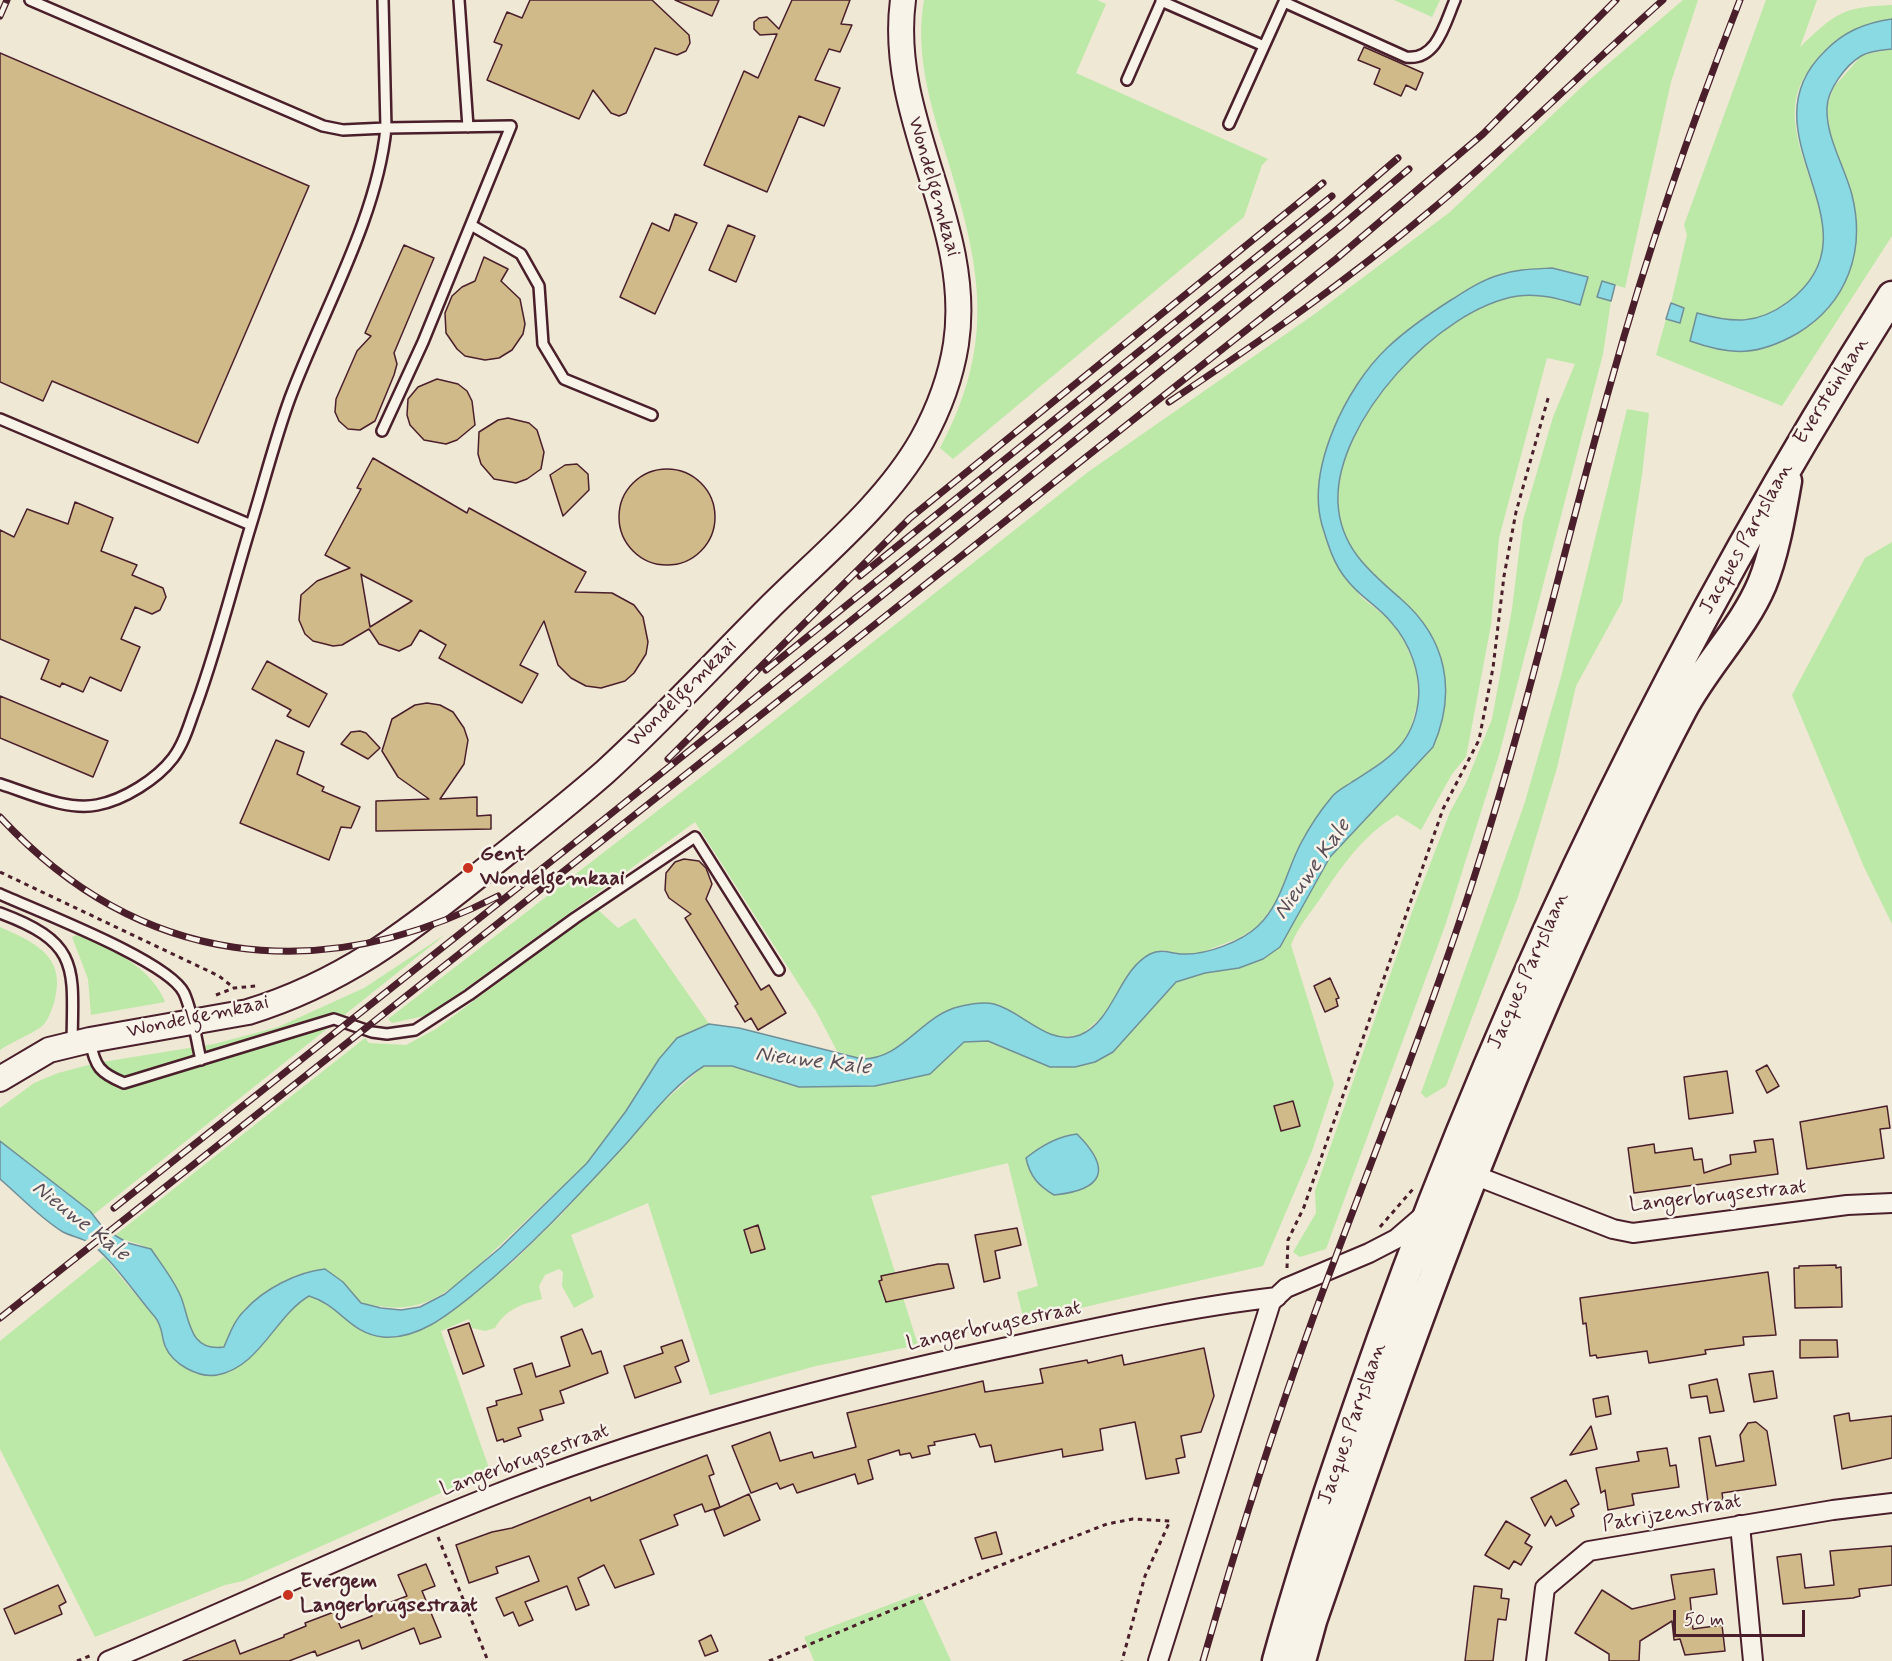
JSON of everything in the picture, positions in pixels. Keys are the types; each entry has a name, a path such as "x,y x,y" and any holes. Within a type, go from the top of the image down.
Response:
{"highway":[{"name":"Eversteinlaan","path":"1792,455 1892,296"},
{"name":"Jacques Paryslaan","path":"1301,1661 1375,1437 1474,1176 1570,945 1683,707 1743,617 1762,583 1780,518 1792,455"},
{"name":"Jacques Paryslaan","path":"1277,1661 1346,1440 1430,1210 1499,1037 1593,831 1714,596 1792,455"}],"main road":[{"name":"Wondelgemkaai","path":"0,1079 43,1053 190,1012 271,1005 328,981 372,956 431,913 607,770 868,509 908,462 923,438 948,379 956,345 958,313 952,248 944,214 918,135 906,86 900,33 903,0"}],"street":[{"name":"Langerbrugsestraat","path":"108,1661 431,1520 589,1460 707,1420 871,1376 1203,1305 1282,1292 1396,1239 1474,1176 1612,1229 1633,1233 1847,1205 1892,1203"},
{"path":"1369,1253 1385,1252 1394,1256 1404,1279"},
{"path":"1158,1661 1271,1302 1282,1292"},
{"name":"Patrijzenstraat","path":"1536,1661 1545,1588 1589,1551 1740,1525 1892,1503"},
{"path":"1740,1525 1753,1661"}],"lane":[{"path":"30,0 323,126 343,130 510,126 423,342 382,431"},
{"path":"0,784 63,803 96,805 132,791 160,771 174,757 203,685 289,399 370,200 383,157 386,128 383,0"},
{"path":"459,0 468,127"},
{"path":"1229,124 1284,2 1406,57 1416,58 1425,56 1433,48 1455,0"},
{"path":"1127,80 1161,1 1264,46"},
{"path":"471,225 521,254 539,286 543,344 564,379 652,415"},
{"path":"0,418 251,525"},
{"path":"0,913 38,930 52,941 69,964 81,1042 106,1075 124,1083 334,1019 372,1032 387,1034 415,1030 469,995 575,918 694,837 779,970"},
{"path":"0,894 121,948 174,980 190,1012 201,1060"}],"path":[{"path":"1282,1292 1288,1240 1304,1207 1443,809 1479,740 1493,668 1516,512 1549,395"},
{"path":"190,1012 208,998 234,988 257,986"},
{"path":"1379,1228 1418,1183"},
{"path":"769,1661 1107,1524 1132,1519 1170,1521 1145,1576 1122,1661"},
{"path":"431,1520 488,1661"}],"green space":[{"path":"924,0 1097,0 1106,4 1076,73 1268,159 1262,165 1244,217 953,459 940,448 959,408 970,371 976,335 977,299 974,264 966,227 933,112 925,75 921,38"},
{"path":"1394,0 1440,0 1432,17"},
{"path":"1683,0 1698,0 1671,82 1625,288 1602,281 1597,296 1611,301 1603,354 1499,755 1445,926 1326,1249 1300,1257 1293,1252 1316,1213 1315,1191 1413,909 1450,812 1466,783 1492,719 1512,609 1523,520 1553,417 1575,364 1547,358 1499,538 1491,625 1466,757 1452,774 1421,830 1397,815 1363,842 1336,875 1300,927 1291,945 1334,1084 1312,1151 1263,1266 1024,1321 1017,1292 1038,1286 1008,1163 871,1196 918,1345 816,1366 710,1395 648,1203 571,1235 594,1297 574,1308 562,1286 563,1272 559,1269 545,1275 539,1286 542,1299 515,1308 504,1316 495,1328 485,1331 472,1328 469,1319 441,1331 490,1471 243,1581 225,1585 95,1637 0,1449 0,1341 104,1257 162,1326 165,1347 185,1367 283,1318 295,1304 309,1296 326,1300 339,1313 438,1322 513,1262 561,1215 661,1104 704,1066 732,1066 799,1087 875,1086 930,1074 964,1042 988,1041 1050,1067 1075,1067 1113,1051 1176,982 1205,973 1239,968 1263,959 1330,857 1433,747 1444,707 1445,687 1442,668 1437,649 1428,631 1416,614 1368,569 1344,533 1338,503 1341,471 1353,438 1372,405 1397,374 1425,346 1456,322 1487,305 1518,296 1542,296 1580,305 1498,275 1477,284 1427,315 1385,350 1320,491 1321,521 1332,555 1361,597 1391,621 1405,643 1417,670 1418,702 1410,730 1397,752 1332,796 1301,844 1279,898 1258,926 1239,938 1200,953 1181,954 1163,950 1150,954 1118,992 1105,1014 1081,1035 1061,1037 952,1009 882,1057 864,1059 837,1051 816,1011 695,822 429,1015 392,1023 388,1019 753,737 1088,472 1316,313 1450,212 1588,81"},
{"path":"1766,0 1817,0 1800,47 1823,26 1841,14 1850,10 1892,5 1892,19 1866,28 1821,58 1809,70 1797,95 1795,120 1800,147 1823,226 1824,251 1815,275 1795,297 1779,308 1753,319 1734,321 1697,314 1690,341 1807,327 1852,195 1830,133 1827,107 1833,88 1862,55 1892,49 1892,236 1782,406 1656,355 1666,319 1681,322 1684,308 1671,303 1687,235 1684,225"},
{"path":"1627,409 1649,413 1642,475 1622,602 1576,686 1557,768 1518,897 1446,1086 1426,1098 1421,1093 1524,805 1561,677"},
{"path":"1892,542 1892,924 1864,867 1792,695 1865,558"},
{"path":"597,909 618,928 635,918 709,1024 677,1038 659,1059 626,1111 587,1163 465,1278 439,1296 405,1307 377,1306 361,1303 343,1282 244,1310 224,1348 213,1348 198,1340 190,1326 176,1287 152,1251 145,1246 114,1236 365,1038 369,1043 406,1045 436,1029"},
{"path":"0,927 44,952 56,972 57,984 53,1006 44,1025 0,1050"},
{"path":"446,934 93,1215 0,1141 0,1108 34,1083 58,1073 96,1063 214,1044 278,1027 364,988"},
{"path":"77,935 116,953 140,969 159,990 165,1002 91,1015 88,979 72,937"},
{"path":"920,1593 951,1661 814,1661 804,1637"}],"water":[{"path":"1892,19 1892,49 1868,53 1855,60 1838,79 1828,101 1830,130 1849,184 1856,216 1854,255 1849,274 1840,291 1815,321 1784,341 1770,346 1757,350 1732,351 1690,341 1697,313 1733,320 1766,315 1788,302 1814,273 1823,243 1820,212 1802,148 1797,116 1802,84 1824,52 1839,39 1863,26"},
{"name":"Nieuwe Kale","path":"1552,268 1588,277 1580,305 1542,296 1518,296 1487,305 1456,322 1425,345 1372,405 1353,438 1341,471 1338,503 1340,519 1351,546 1368,569 1417,615 1429,631 1438,649 1446,687 1445,706 1433,747 1330,857 1280,947 1263,959 1239,968 1205,973 1176,982 1113,1052 1095,1062 1075,1067 1050,1067 988,1041 964,1042 930,1074 875,1086 799,1087 732,1066 704,1066 661,1103 624,1146 534,1240 495,1276 444,1317 421,1330 396,1337 383,1337 362,1331 320,1300 309,1296 286,1316 245,1362 217,1375 195,1372 174,1359 165,1346 158,1321 104,1255 88,1242 63,1232 38,1214 0,1179 0,1141 90,1211 104,1229 128,1243 151,1249 178,1291 189,1324 197,1339 204,1345 224,1347 238,1318 253,1302 282,1283 314,1271 325,1269 343,1282 361,1303 381,1308 401,1310 420,1307 445,1294 500,1248 587,1163 626,1111 659,1059 677,1038 709,1024 739,1028 862,1059 888,1053 942,1014 954,1008 974,1004 994,1004 1057,1036 1080,1035 1101,1019 1130,972 1150,954 1163,951 1192,954 1212,950 1233,942 1258,926 1273,907 1301,843 1327,803 1338,791 1376,767 1396,751 1410,731 1415,718 1419,692 1413,660 1398,630 1386,616 1352,586 1338,568 1322,525 1319,503 1320,479 1325,455 1333,430 1357,384 1387,348 1402,335 1443,305 1487,280 1512,272"},
{"path":"1602,281 1615,285 1611,301 1597,297"},
{"path":"1671,303 1684,308 1680,323 1666,319"},
{"path":"1077,1134 1095,1158 1098,1168 1097,1176 1092,1183 1083,1188 1054,1195 1036,1180 1026,1158 1050,1142"}],"pier":[{"path":"104,1225 116,1234 95,1252 83,1243"}],"building":[{"path":"530,0 652,0 689,35 690,43 686,51 677,55 655,48 626,113 619,116 611,113 593,90 579,119 487,80 502,45 494,42 507,12 522,18"},
{"path":"675,0 719,0 712,16"},
{"path":"792,0 850,0 841,24 852,25 840,52 829,49 815,80 840,88 824,126 799,116 767,192 704,165 744,71 758,78 777,34 760,35 754,29 754,22 759,18 767,17 779,29"},
{"path":"1364,47 1423,73 1416,90 1406,85 1401,96 1374,84 1380,69 1358,60"},
{"path":"0,53 309,186 198,443 52,381 43,401 0,382"},
{"path":"675,214 697,223 655,314 620,297 652,223 669,231"},
{"path":"728,225 755,236 736,282 709,270"},
{"path":"404,245 434,258 394,353 397,364 394,375 375,421 360,430 348,429 339,421 335,412 336,399 357,351 371,336 365,333"},
{"path":"484,257 508,269 501,281 520,299 525,324 523,334 512,350 499,358 485,360 465,356 457,349 446,333 445,313 452,296 462,287 475,281"},
{"path":"437,379 458,384 467,391 472,401 475,425 457,440 446,444 424,440 410,425 407,415 408,399 418,387"},
{"path":"508,418 529,423 537,430 544,452 541,469 527,479 516,483 494,479 481,464 478,454 479,432 498,420"},
{"path":"373,458 467,513 469,508 586,572 575,592 612,593 634,605 643,617 648,642 646,654 634,673 625,681 601,688 586,686 571,678 558,665 544,621 520,665 538,674 522,703 439,658 446,645 420,630 411,645 399,651 379,644 369,629 342,645 333,646 313,641 305,634 299,620 301,595 317,581 350,568 325,555 361,489 357,488","holes":["361,574 412,601 370,627"]},
{"path":"577,464 588,474 589,490 563,516 550,475 565,465"},
{"path":"667,469 685,473 701,483 711,499 715,517 711,535 701,551 685,561 667,565 649,561 633,551 623,535 619,517 623,499 633,483 649,473"},
{"path":"75,502 113,518 101,551 137,565 132,575 163,588 166,597 160,610 152,614 135,607 121,639 140,647 121,691 90,677 83,692 62,683 60,687 41,679 49,660 0,639 0,530 14,537 27,509 68,524"},
{"path":"267,661 327,694 309,727 287,716 291,710 252,689"},
{"path":"0,696 108,741 93,777 0,738"},
{"path":"427,703 440,705 453,712 464,728 468,740 464,764 440,799 477,797 477,816 491,815 491,829 376,831 376,801 429,799 398,777 382,751 392,719 415,705"},
{"path":"351,732 366,733 380,748 368,759 341,744"},
{"path":"276,740 304,752 297,774 324,787 322,791 360,807 351,828 341,827 329,860 240,823"},
{"path":"684,859 699,861 706,868 712,884 706,899 761,990 769,985 786,1013 758,1030 751,1018 745,1022 735,1006 738,1004 685,918 691,914 669,898 665,890 666,873 675,862"},
{"path":"1330,978 1339,998 1336,999 1338,1006 1325,1012 1314,986"},
{"path":"1767,1065 1779,1086 1767,1093 1756,1071"},
{"path":"1727,1071 1733,1113 1689,1119 1684,1077"},
{"path":"1293,1101 1300,1126 1281,1131 1274,1106"},
{"path":"1887,1106 1890,1128 1880,1129 1884,1158 1807,1169 1800,1122"},
{"path":"1773,1139 1778,1174 1634,1193 1628,1148 1654,1144 1655,1153 1692,1148 1694,1160 1702,1159 1704,1173 1731,1164 1730,1155 1756,1152 1754,1141"},
{"path":"758,1225 765,1249 751,1253 744,1230"},
{"path":"1017,1228 1021,1245 995,1251 1000,1278 984,1282 975,1235"},
{"path":"948,1264 954,1288 886,1302 879,1281 882,1280 881,1276"},
{"path":"1836,1265 1836,1268 1841,1267 1842,1307 1795,1308 1794,1268"},
{"path":"1768,1272 1776,1335 1743,1337 1744,1345 1705,1350 1706,1354 1649,1363 1647,1351 1597,1358 1596,1355 1590,1356 1580,1298"},
{"path":"469,1323 484,1366 463,1374 448,1330"},
{"path":"582,1329 592,1354 601,1351 608,1373 560,1391 564,1403 540,1410 543,1420 518,1428 521,1436 504,1442 503,1439 497,1441 487,1408 497,1405 496,1401 522,1394 514,1369 532,1363 536,1377 570,1366 561,1337"},
{"path":"682,1340 689,1361 675,1367 681,1382 635,1398 624,1366 663,1353 661,1347"},
{"path":"1800,1340 1837,1340 1838,1357 1800,1358"},
{"path":"1204,1348 1214,1396 1201,1432 1181,1436 1185,1457 1176,1459 1179,1473 1146,1479 1135,1422 1100,1429 1103,1450 1063,1457 1062,1449 995,1462 991,1445 980,1447 975,1434 934,1442 935,1445 928,1446 930,1454 912,1458 910,1453 900,1455 899,1450 868,1460 873,1479 858,1484 855,1474 797,1493 793,1484 780,1489 777,1483 751,1493 732,1446 770,1432 780,1461 812,1452 814,1458 856,1447 847,1413 983,1381 985,1392 1043,1383 1040,1369 1087,1360 1088,1363 1122,1355 1124,1365"},
{"path":"1773,1371 1777,1398 1754,1402 1749,1374"},
{"path":"1717,1379 1724,1411 1710,1413 1707,1396 1691,1398 1689,1385"},
{"path":"1608,1396 1611,1414 1596,1417 1593,1399"},
{"path":"1849,1413 1850,1421 1892,1416 1892,1458 1842,1469 1834,1416"},
{"path":"1756,1422 1767,1431 1776,1485 1722,1493 1723,1500 1708,1502 1699,1438 1710,1436 1716,1466 1744,1461 1740,1435 1748,1423"},
{"path":"1591,1426 1597,1449 1570,1455"},
{"path":"1667,1448 1670,1466 1676,1465 1679,1487 1632,1494 1634,1505 1608,1510 1605,1490 1601,1493 1596,1468 1639,1461 1637,1452"},
{"path":"707,1455 714,1474 709,1476 720,1507 705,1512 702,1504 674,1515 678,1525 640,1540 654,1574 615,1588 604,1565 578,1578 589,1605 576,1610 567,1586 525,1602 533,1620 519,1626 513,1612 504,1616 496,1598 539,1581 529,1556 496,1567 498,1573 469,1583 456,1545 492,1532 512,1528 590,1497 591,1501"},
{"path":"1566,1480 1579,1504 1571,1509 1574,1516 1556,1526 1551,1516 1545,1526 1531,1498"},
{"path":"749,1494 760,1520 724,1536 714,1510"},
{"path":"1506,1521 1530,1535 1525,1543 1532,1547 1521,1565 1514,1561 1509,1569 1485,1555"},
{"path":"996,1532 1002,1554 982,1559 975,1538"},
{"path":"1892,1546 1892,1585 1859,1589 1860,1596 1853,1598 1783,1604 1777,1557 1801,1554 1805,1588 1834,1585 1830,1551"},
{"path":"426,1564 435,1586 422,1591 441,1637 420,1644 414,1628 362,1649 359,1640 317,1656 315,1651 289,1661 183,1661 235,1640 240,1654 284,1637 306,1626 305,1623 334,1612 341,1628 372,1616 370,1610 407,1596 398,1575"},
{"path":"1714,1569 1717,1594 1690,1598 1693,1629 1722,1625 1725,1651 1685,1655 1680,1639 1674,1640 1672,1621 1640,1641 1639,1661 1609,1661 1609,1654 1575,1633 1602,1590 1632,1609 1675,1599 1671,1575"},
{"path":"58,1585 66,1602 59,1606 62,1614 15,1634 4,1609"},
{"path":"1474,1586 1502,1589 1501,1598 1509,1599 1506,1620 1498,1619 1493,1661 1465,1661"},
{"path":"711,1635 718,1651 705,1656 699,1641"}],"railway":[{"path":"0,16 7,0"},
{"path":"0,1318 1336,259 1483,134 1616,0"},
{"path":"1169,402 1302,310 1399,237 1460,186 1663,0"},
{"path":"1203,1661 1255,1489 1298,1360 1419,1036 1478,865 1514,745 1594,442 1639,285 1704,94 1740,0"},
{"path":"766,670 1333,214 1398,158"},
{"path":"114,1208 602,821 1409,169"},
{"path":"668,759 910,518 1323,183"},
{"path":"860,576 1332,196"},
{"path":"0,817 54,867 111,906 171,932 234,947 298,951 364,944 431,925 498,896"}],"place":[{"name":"Gent Wondelgemkaai","path":"468,868"},
{"name":"Evergem Langerbrugsestraat","path":"288,1595"}]}
